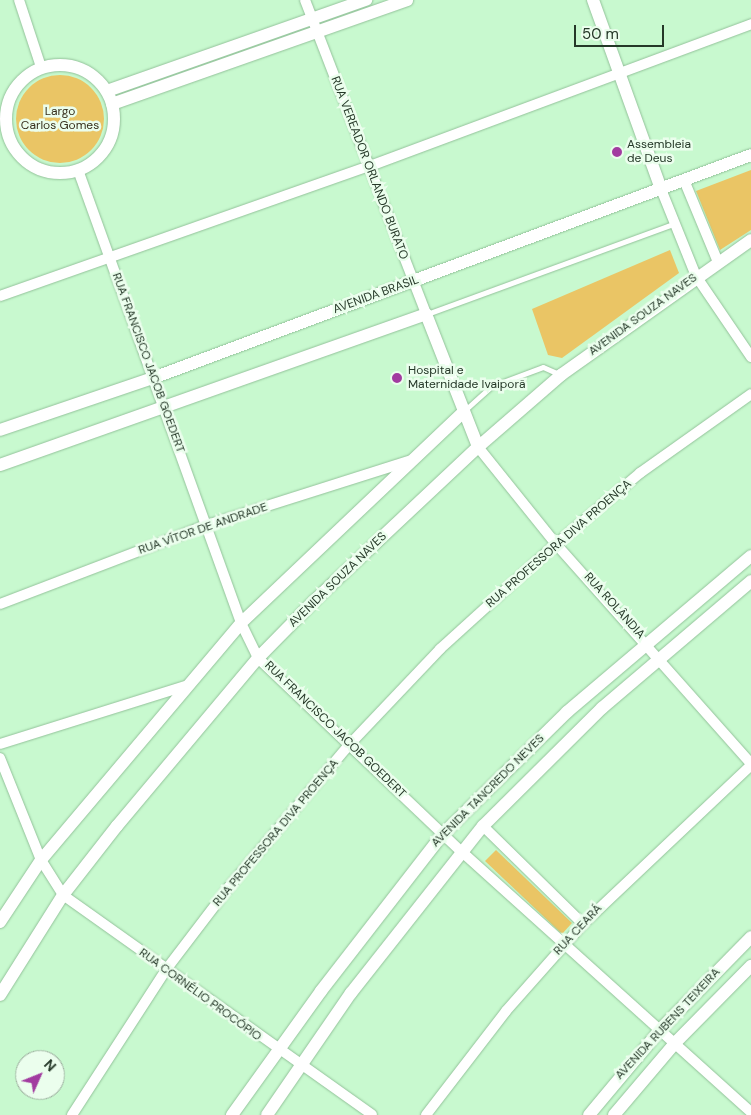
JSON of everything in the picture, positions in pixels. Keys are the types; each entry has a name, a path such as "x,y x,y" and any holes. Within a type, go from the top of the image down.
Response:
{"street":[{"path":"19,0 42,67"},
{"name":"RUA VEREADOR ORLANDO BURATO","path":"305,0 316,33 370,166 462,414 478,447"},
{"path":"107,91 366,0"},
{"path":"112,104 407,0"},
{"path":"593,0 672,224 696,276 751,357"},
{"path":"0,296 370,166 751,24"},
{"path":"60,64 79,68 95,77 107,91 112,104 112,136 93,163 78,170 63,173 40,169 6,145 2,126 9,99 16,86 42,67 60,64"},
{"name":"AVENIDA BRASIL","path":"0,430 153,378 751,155"},
{"name":"RUA FRANCISCO JACOB GOEDERT","path":"78,170 241,623 258,658 442,834 660,1030 676,1042 747,1112"},
{"path":"684,180 718,262"},
{"name":"AVENIDA SOUZA NAVES","path":"0,994 63,895 181,747 258,658 478,447 561,375 696,276 751,240"},
{"path":"0,465 426,314"},
{"name":"RUA PROFESSORA DIVA PROENÇA","path":"72,1115 166,971 229,887 350,744 440,649 556,544 640,473 751,394"},
{"path":"0,922 41,860 185,686 241,623 409,461 462,414"},
{"name":"RUA ROLÂNDIA","path":"478,447 556,544 647,643 751,765"},
{"name":"RUA VÍTOR DE ANDRADE","path":"0,604 207,525 409,461"},
{"name":"AVENIDA TANCREDO NEVES","path":"232,1115 278,1050 442,834 523,752 647,643 751,556"},
{"name":"AVENIDA TANCREDO NEVES","path":"267,1115 461,851 482,826 536,771 659,657 751,580"},
{"path":"0,744 185,686"},
{"name":"RUA CORNÉLIO PROCÓPIO","path":"0,758 41,860 63,895 166,971 372,1115"},
{"name":"RUA CEARÁ","path":"426,1115 500,1018 564,944 751,765"},
{"path":"482,826 583,924"},
{"name":"AVENIDA RUBENS TEIXEIRA","path":"589,1115 660,1030 751,937"},
{"name":"AVENIDA RUBENS TEIXEIRA","path":"614,1115 676,1042 751,966"}],"lane":[{"path":"426,314 672,224"},
{"path":"462,414 471,400 492,386 543,367 561,375"}],"green space":[{"name":"Largo Carlos Gomes","path":"51,75 69,75 85,82 97,94 104,110 104,128 97,144 85,156 69,163 51,163 35,156 23,144 16,128 16,110 23,94 35,82"},
{"path":"751,170 751,230 720,250 696,191"},
{"path":"670,250 679,273 562,358 548,355 532,309"},
{"path":"496,850 572,923 562,934 485,861"}],"place":[{"name":"Assembleia de Deus","path":"617,152"},
{"name":"Hospital e Maternidade Ivaiporã","path":"397,378"}]}
